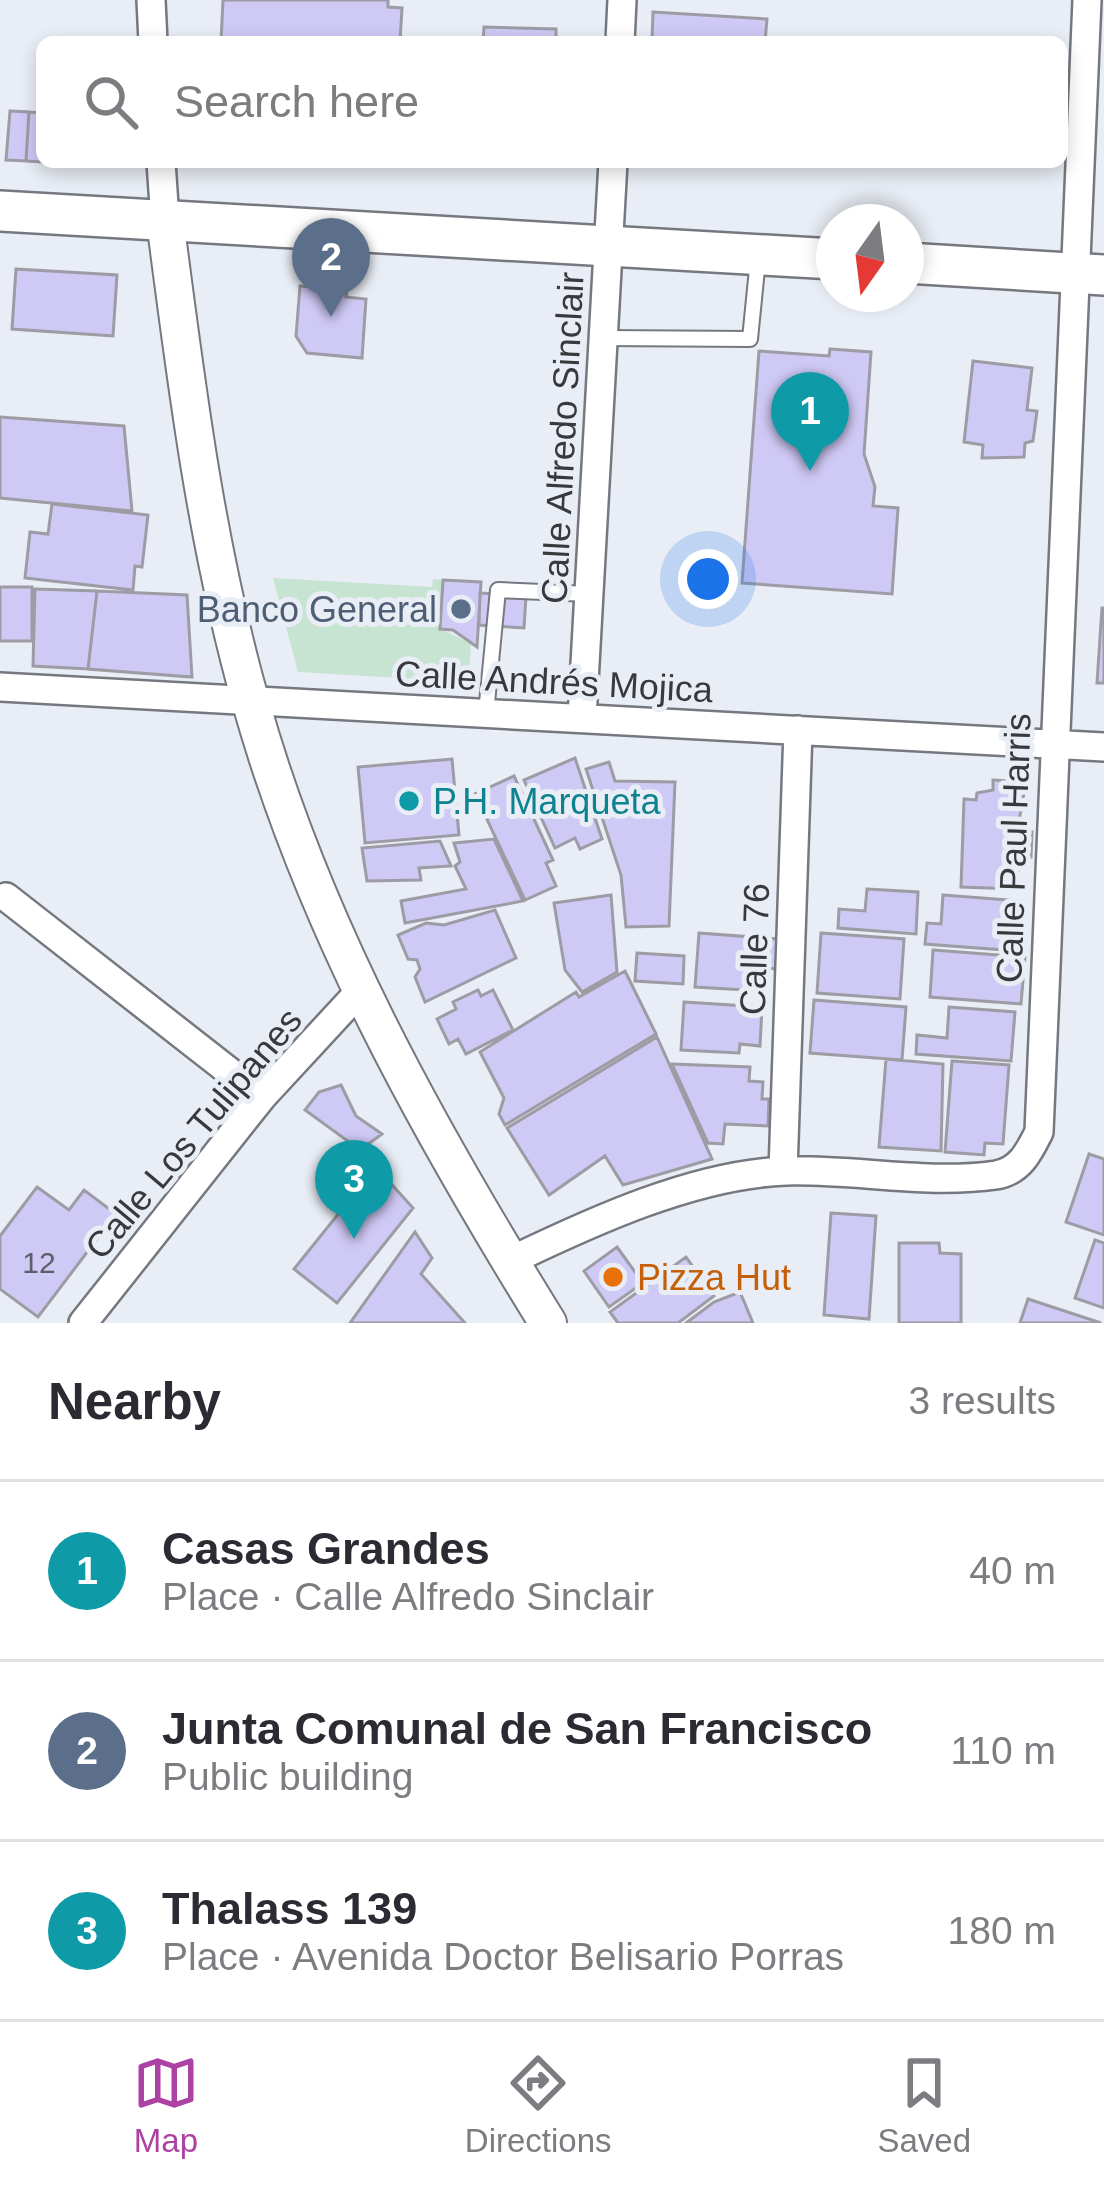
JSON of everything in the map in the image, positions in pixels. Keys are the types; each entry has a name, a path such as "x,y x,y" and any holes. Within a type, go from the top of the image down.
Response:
{"main road":[{"path":"0,211 816,258"},
{"path":"924,264 1089,274"}],"street":[{"path":"151,0 153,36"},
{"path":"620,36 622,0"},
{"name":"Calle Paul Harris","path":"510,1262 590,1222 662,1196 783,1171 902,1179 1001,1174 1025,1161 1039,1132 1052,744 1089,274 1087,0"},
{"path":"161,168 196,464 250,702 312,880 359,991 548,1323"},
{"name":"Calle Alfredo Sinclair","path":"582,718 613,168"},
{"name":"Calle Andrés Mojica","path":"0,688 1104,747"},
{"name":"Calle 76","path":"783,1171 797,730"},
{"path":"6,897 262,1097"},
{"name":"Calle Los Tulipanes","path":"83,1323 262,1097 359,991"}],"lane":[{"path":"604,338 750,339 758,254"},
{"path":"486,713 498,590 589,594"}],"green space":[{"path":"273,578 432,587 433,579 443,580 440,629 471,643 469,682 298,672"}],"building":[{"path":"223,0 388,0 388,7 402,8 400,36 221,36"},
{"path":"653,12 767,19 766,36 652,36"},
{"path":"484,27 556,29 556,36 483,36"},
{"path":"10,111 29,112 26,161 6,160"},
{"path":"29,112 36,113 36,162 26,161"},
{"path":"16,269 117,275 113,336 12,329"},
{"path":"300,286 347,289 346,297 366,299 362,358 307,353 296,336"},
{"path":"830,349 871,352 864,454 875,487 873,506 898,508 892,594 742,583 759,351 829,356"},
{"path":"973,361 1032,368 1027,410 1037,411 1033,441 1025,443 1024,457 982,458 983,445 964,442"},
{"path":"0,417 124,426 132,511 0,498"},
{"path":"52,504 148,515 142,567 135,566 133,590 25,578 30,532 48,534"},
{"name":"Banco General","path":"443,580 481,582 477,647 453,630 440,629"},
{"path":"0,587 32,587 32,641 0,641"},
{"path":"35,589 97,591 88,669 33,666"},
{"path":"97,591 187,595 192,677 88,669"},
{"path":"480,593 526,596 524,628 479,625"},
{"path":"1102,608 1104,683 1097,683"},
{"path":"575,758 602,839 580,849 575,838 555,848 524,780"},
{"name":"P.H. Marqueta","path":"452,759 459,835 365,843 358,767"},
{"path":"609,762 615,781 675,782 669,926 626,927 621,875 586,769"},
{"path":"514,776 553,860 546,863 556,886 525,900 475,794"},
{"path":"993,780 1026,782 1017,832 1032,832 1031,857 1019,860 1017,889 961,887 964,799 976,800 977,793 993,790"},
{"path":"494,839 523,901 405,923 401,901 466,889 455,866 460,862 454,843"},
{"path":"440,841 451,866 419,868 421,880 367,881 362,848"},
{"path":"867,889 918,892 916,934 838,928 839,909 865,911"},
{"path":"611,895 617,972 582,992 565,970 554,903"},
{"path":"943,895 1022,901 1018,951 925,944 927,923 941,924"},
{"path":"495,910 516,958 425,1002 415,977 420,969 417,960 408,959 398,935 426,923 444,925"},
{"path":"699,933 779,939 777,969 747,966 745,990 695,987"},
{"path":"821,933 904,939 900,999 817,993"},
{"path":"933,950 1025,957 1021,1004 930,997"},
{"path":"637,953 684,956 683,984 635,981"},
{"path":"625,971 656,1034 505,1125 499,1114 504,1098 480,1052 576,992 579,997"},
{"path":"478,990 481,996 493,990 513,1030 466,1054 458,1039 449,1044 437,1019 456,1009 453,1002"},
{"path":"814,1000 906,1007 902,1060 810,1053"},
{"path":"684,1002 762,1007 760,1046 740,1044 739,1053 681,1050"},
{"path":"949,1007 1015,1012 1011,1061 916,1054 917,1035 947,1038"},
{"path":"657,1037 712,1159 623,1185 605,1156 549,1195 507,1128"},
{"path":"886,1059 943,1064 941,1151 879,1147"},
{"path":"952,1061 1009,1065 1003,1144 985,1143 984,1155 945,1152"},
{"path":"672,1064 750,1067 749,1081 763,1082 762,1099 769,1099 768,1126 725,1124 723,1144 708,1143"},
{"path":"341,1085 356,1116 382,1134 360,1150 305,1110 319,1092"},
{"path":"1089,1154 1104,1159 1104,1235 1066,1222"},
{"path":"376,1167 413,1208 337,1303 294,1269"},
{"path":"37,1187 69,1210 84,1190 116,1214 38,1317 0,1289 0,1236"},
{"path":"831,1213 876,1216 869,1319 824,1315"},
{"path":"415,1232 432,1258 421,1274 465,1323 350,1323"},
{"path":"1095,1240 1104,1243 1104,1308 1075,1298"},
{"path":"899,1243 939,1243 940,1253 961,1254 961,1323 899,1323"},
{"name":"Pizza Hut","path":"617,1247 643,1283 609,1307 584,1271"},
{"path":"686,1257 714,1296 678,1323 618,1323 610,1312"},
{"path":"740,1292 753,1323 686,1323 714,1302"},
{"path":"1028,1299 1101,1323 1020,1323"}],"place":[{"name":"Junta Comunal de San Francisco","path":"331,317"},
{"name":"Casas Grandes","path":"810,471"},
{"name":"Banco General","path":"461,609"},
{"name":"P.H. Marqueta","path":"409,801"},
{"name":"Thalass 139","path":"354,1239"},
{"name":"Pizza Hut","path":"613,1277"}]}
